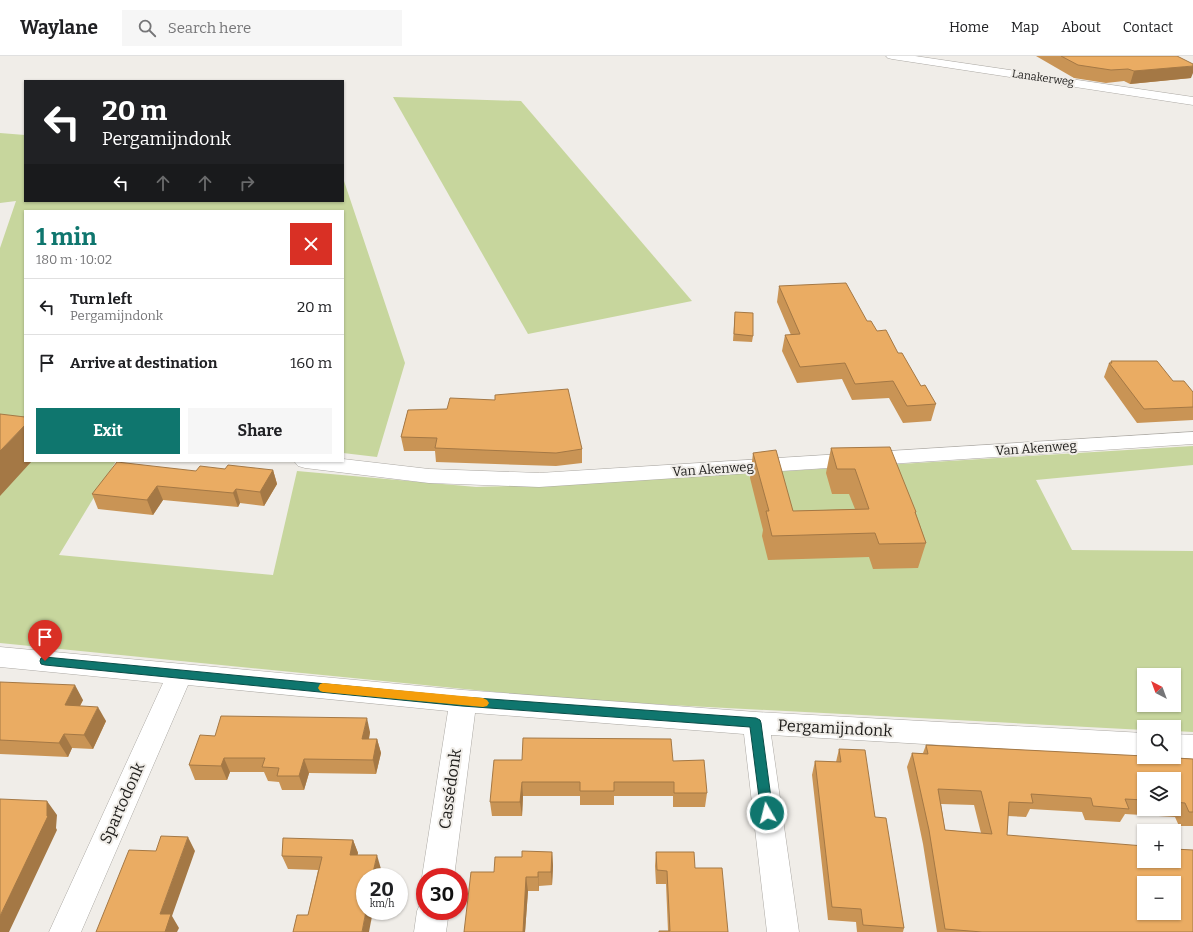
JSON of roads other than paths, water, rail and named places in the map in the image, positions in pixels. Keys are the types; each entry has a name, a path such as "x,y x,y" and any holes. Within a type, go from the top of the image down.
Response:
{"street":[{"name":"Lanakerweg","path":"892,56 1193,101"},
{"name":"Van Akenweg","path":"313,462 429,476 539,480 1193,438"},
{"name":"Pergamijndonk","path":"0,657 462,701 756,723 1137,745"},
{"name":"Spartodonk","path":"65,932 180,674"},
{"name":"Cassédonk","path":"439,868 462,701"},
{"path":"756,723 783,932"},
{"path":"1181,746 1193,747"},
{"path":"430,932 432,920"}]}
